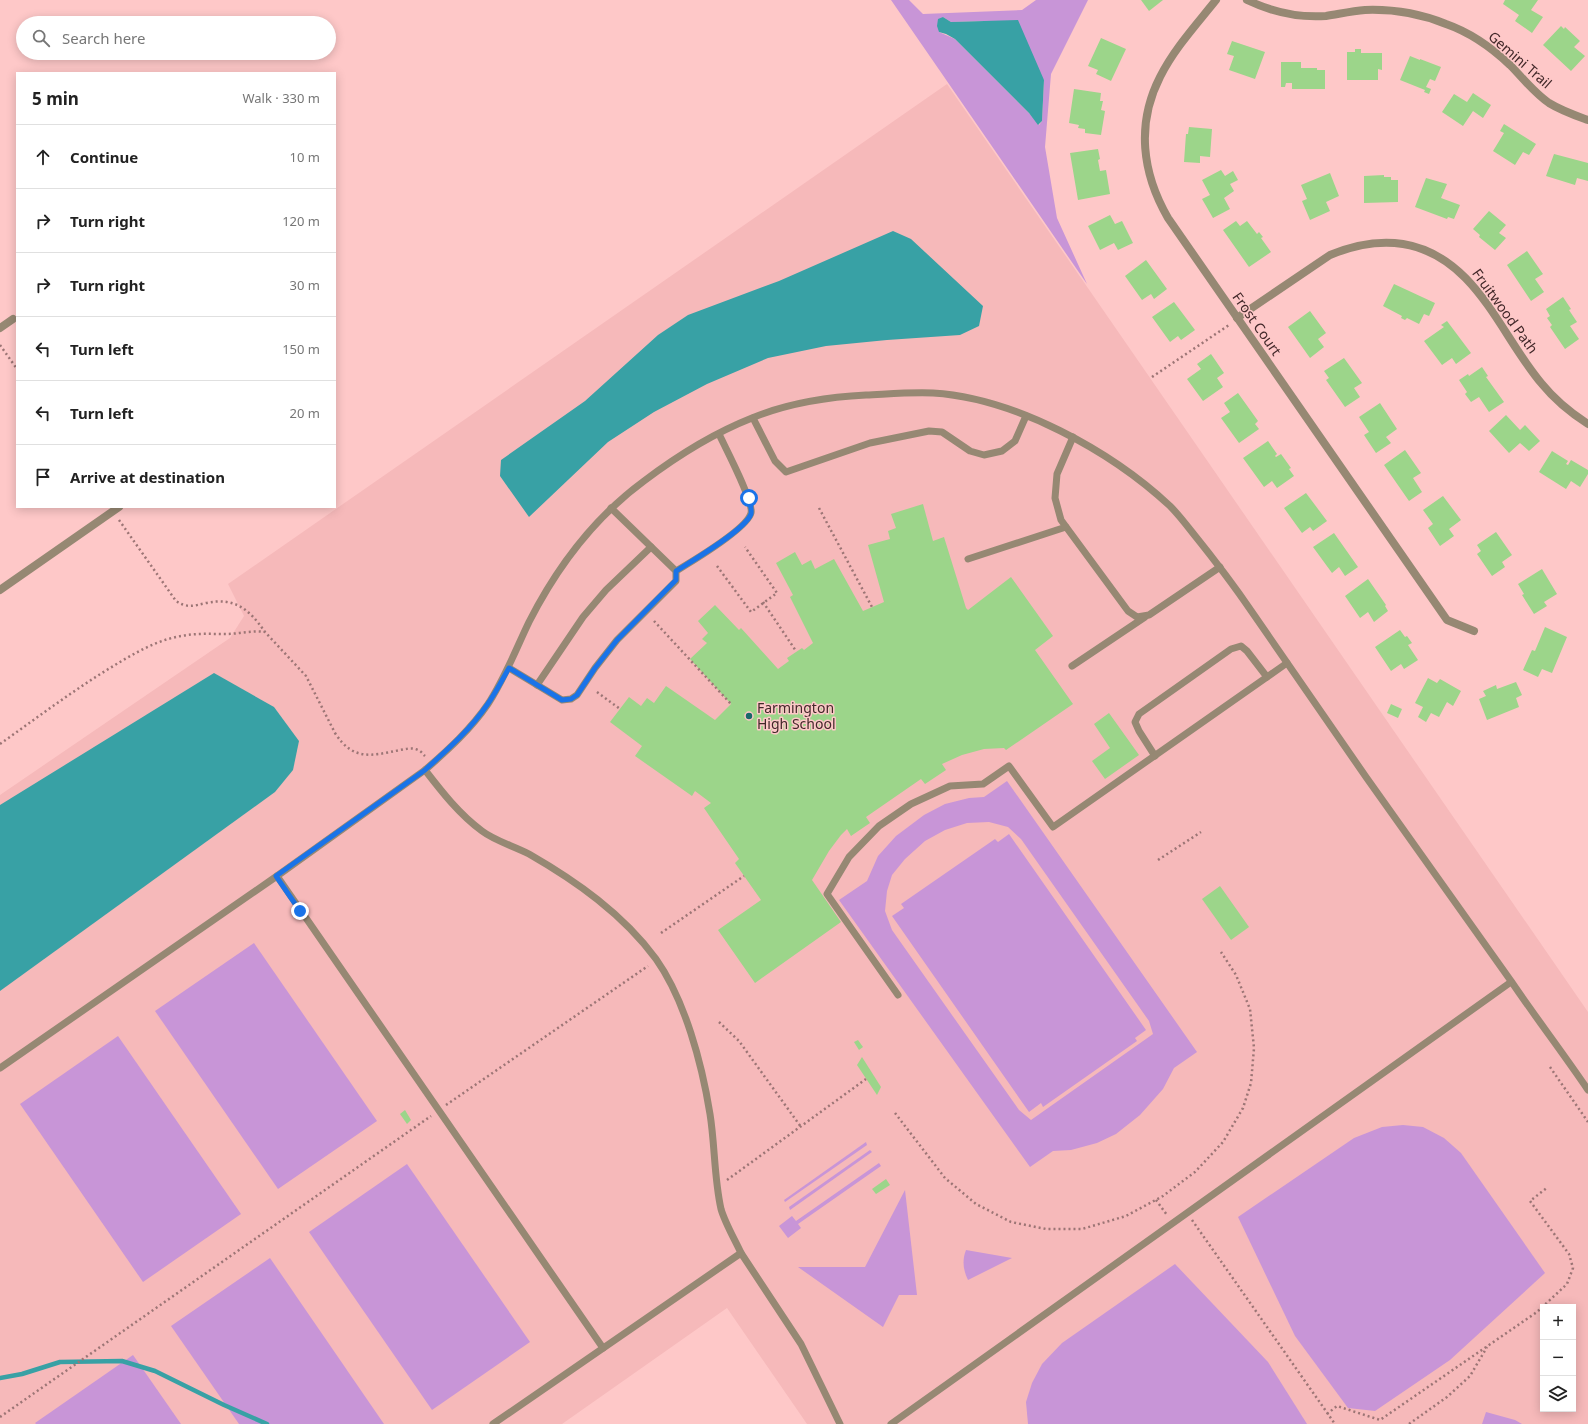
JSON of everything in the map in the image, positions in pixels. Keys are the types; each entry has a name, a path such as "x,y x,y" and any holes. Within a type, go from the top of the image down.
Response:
{"street":[{"name":"Frost Court","path":"1216,0 1175,52 1159,77 1149,104 1144,145 1149,176 1155,193 1161,206 1237,318 1447,620 1474,631"},
{"name":"Gemini Trail","path":"1247,0 1282,14 1325,16 1364,10 1378,10 1404,13 1448,24 1475,38 1492,51 1548,102 1573,116 1588,120"},
{"name":"Fruitwood Path","path":"1237,318 1330,255 1344,249 1359,245 1387,242 1420,248 1442,259 1462,273 1478,292 1541,383 1563,406 1588,424"},
{"path":"0,328 15,322"},
{"path":"0,590 118,508"}],"lane":[{"path":"0,1068 276,876 425,770 467,731 487,705 509,668 530,621 554,579 583,538 611,508 642,482 673,460 719,434 753,418 803,402 845,396 936,394 979,401 1026,416 1073,437 1102,454 1129,473 1172,508 1220,567 1588,1090"},
{"path":"753,418 775,461 786,472 870,443 929,431 942,432 970,451 984,455 990,454 1002,451 1015,441 1026,416"},
{"path":"676,571 746,523 751,512 749,498 719,434"},
{"path":"1073,437 1057,474 1055,498 1061,520 1128,611 1137,617 1149,615"},
{"path":"509,668 562,700 571,699 577,695 595,668 617,640 676,580 676,571 611,508"},
{"path":"968,559 1066,527"},
{"path":"537,685 583,617 606,590 651,547"},
{"path":"1072,666 1220,567"},
{"path":"1156,756 1139,731 1135,722 1139,714 1230,649 1242,646 1267,677"},
{"path":"898,995 827,894 850,857 879,826 911,804 950,786 982,784 1009,766 1053,827 1287,663"},
{"path":"425,770 453,805 482,831 527,853 564,875 602,902 635,932 656,960 690,1026 710,1115 714,1163 721,1210 741,1254 801,1344 840,1424"},
{"path":"276,876 603,1348"},
{"path":"891,1424 1511,982"},
{"path":"493,1424 741,1254"}],"path":[{"path":"1152,377 1237,318"},
{"path":"0,345 16,368"},
{"path":"819,508 872,607"},
{"path":"118,518 176,601 188,606 223,601 233,603 249,611 265,632 306,676 338,739 350,749 368,756 412,748 420,750 425,756"},
{"path":"717,566 750,612 777,592 744,547"},
{"path":"763,602 796,651"},
{"path":"654,621 731,704"},
{"path":"0,744 69,694 137,652 154,644 181,636 209,633 226,634 258,631 265,632"},
{"path":"598,692 620,709"},
{"path":"1158,860 1201,832"},
{"path":"661,933 744,876"},
{"path":"896,1113 945,1178 976,1204 1011,1222 1046,1229 1082,1229 1126,1216 1156,1200 1195,1172 1224,1142 1243,1108 1251,1083 1254,1048 1250,1009 1236,975 1221,952"},
{"path":"0,1417 438,1110 656,960"},
{"path":"719,1022 740,1041 800,1127"},
{"path":"1550,1067 1588,1122"},
{"path":"718,1187 866,1079"},
{"path":"1327,1414 1337,1406 1380,1420 1537,1312 1568,1284 1573,1268 1569,1254 1530,1200 1548,1187"},
{"path":"1156,1200 1173,1224"},
{"path":"1187,1213 1335,1424"},
{"path":"1409,1424 1447,1397 1470,1376 1489,1345"}],"shaded area":[{"path":"891,0 909,0 923,14 1022,10 1036,0 1088,0 1051,74 1045,147 1057,218 1087,284","holes":["943,17 951,22 984,21 1044,80 1042,121 1039,125 1029,113 955,39 939,32"]},
{"name":"Farmington High School","path":"947,84 1588,1012 1588,1424 807,1424 727,1308 562,1424 0,1424 0,795 230,638 244,616 228,584"},
{"path":"1007,781 1197,1052 1174,1068 1163,1089 1140,1115 1116,1134 1097,1143 1071,1150 1053,1151 1030,1167 839,900 867,881 878,856 896,836 924,815 945,804 969,798 984,797","holes":["989,822 1008,827 1021,839 1149,1021 1153,1034 1031,1120 1019,1110 892,930 885,911 887,891 892,875 905,859 925,841 945,830 967,823"]},
{"path":"1009,834 1146,1030 1135,1038 1137,1041 1043,1107 1041,1103 1029,1112 892,916 904,908 901,904 995,839 998,842"},
{"path":"254,943 377,1121 278,1189 155,1011"},
{"path":"118,1036 241,1214 143,1282 20,1104"},
{"path":"1403,1125 1423,1127 1444,1138 1461,1153 1545,1273 1450,1360 1375,1411 1348,1408 1295,1336 1238,1217 1354,1138 1382,1127"},
{"path":"866,1142 867,1145 785,1202 784,1200"},
{"path":"870,1150 872,1152 790,1210 789,1207"},
{"path":"879,1163 881,1166 798,1224 801,1228 788,1238 779,1226 792,1216 796,1221"},
{"path":"407,1164 530,1342 432,1410 309,1232"},
{"path":"905,1190 917,1295 899,1295 883,1327 798,1267 865,1267"},
{"path":"966,1250 1012,1258 968,1280 964,1265"},
{"path":"270,1258 384,1424 239,1424 171,1326"},
{"path":"1175,1264 1268,1362 1307,1424 1028,1424 1026,1402 1032,1383 1042,1364 1062,1343"},
{"path":"133,1355 181,1424 35,1423"},
{"path":"1486,1412 1515,1420 1522,1424 1482,1424"}],"water":[{"path":"943,17 951,22 1018,20 1044,80 1042,121 1038,125 1029,113 955,39 939,32 937,26 938,19"},
{"path":"893,231 911,239 983,306 979,326 960,335 826,346 768,358 707,384 654,412 608,442 529,517 500,476 501,460 585,401 658,335 688,315 779,281"},
{"path":"214,673 274,707 299,741 293,770 275,792 0,991 0,805"}],"building":[{"path":"1141,0 1163,0 1149,11"},
{"path":"1505,0 1538,0 1531,10 1543,17 1532,33 1515,21 1519,15 1503,4"},
{"path":"1561,26 1564,29 1565,27 1580,41 1574,47 1585,56 1571,71 1543,45"},
{"path":"1101,38 1126,49 1111,81 1096,74 1098,70 1088,66"},
{"path":"1232,41 1265,52 1255,79 1229,70 1234,56 1227,54"},
{"path":"1355,49 1361,49 1361,53 1382,53 1382,70 1378,69 1378,80 1347,80 1347,52 1355,52"},
{"path":"1410,56 1441,67 1435,81 1430,79 1426,87 1431,89 1429,94 1424,92 1425,90 1400,80"},
{"path":"1281,62 1301,62 1301,68 1317,68 1317,70 1325,70 1325,89 1292,89 1292,83 1286,83 1285,87 1281,87"},
{"path":"1074,89 1101,93 1100,101 1103,101 1101,110 1105,111 1101,135 1085,133 1085,129 1078,128 1079,125 1069,123"},
{"path":"1473,93 1491,105 1483,118 1473,111 1463,126 1442,112 1454,94 1467,102"},
{"path":"1504,124 1536,144 1529,155 1523,152 1515,165 1493,151 1504,133 1500,131"},
{"path":"1189,127 1212,129 1210,157 1200,156 1200,163 1184,162 1186,134 1188,134"},
{"path":"1098,149 1100,171 1106,170 1110,194 1078,200 1070,153"},
{"path":"1554,154 1588,163 1588,181 1577,178 1575,185 1546,176"},
{"path":"1221,170 1225,176 1233,171 1238,180 1230,184 1234,191 1224,198 1230,209 1213,218 1202,199 1210,195 1202,180"},
{"path":"1330,173 1339,196 1326,202 1330,211 1310,220 1302,201 1307,199 1301,185"},
{"path":"1384,175 1384,177 1391,177 1391,180 1398,180 1398,202 1364,203 1364,176"},
{"path":"1426,178 1447,184 1441,198 1460,205 1454,219 1448,217 1447,219 1415,207"},
{"path":"1489,211 1506,225 1499,233 1506,238 1495,250 1479,237 1480,235 1473,229"},
{"path":"1110,215 1115,224 1122,221 1133,243 1118,250 1114,243 1100,250 1088,226"},
{"path":"1236,221 1240,226 1247,221 1257,234 1259,232 1263,237 1261,238 1271,252 1249,267 1223,230"},
{"path":"1527,251 1543,274 1535,279 1544,292 1531,301 1507,265"},
{"path":"1146,260 1167,289 1154,299 1151,294 1142,300 1125,276"},
{"path":"1394,284 1435,303 1429,316 1424,314 1419,324 1407,318 1405,320 1401,318 1402,316 1383,306"},
{"path":"1563,297 1577,322 1570,326 1579,339 1565,349 1550,327 1552,325 1547,318 1550,316 1546,309"},
{"path":"1174,302 1195,330 1181,340 1178,336 1170,342 1152,317"},
{"path":"1310,311 1326,333 1318,339 1324,347 1310,358 1288,327"},
{"path":"1447,321 1471,353 1456,364 1452,358 1442,365 1424,341 1444,327 1441,325"},
{"path":"1211,354 1224,373 1217,378 1223,387 1203,401 1187,379 1201,369 1197,364"},
{"path":"1344,358 1362,383 1354,388 1360,397 1345,407 1326,380 1329,378 1324,371"},
{"path":"1482,367 1488,376 1486,377 1504,402 1489,412 1479,397 1471,402 1465,394 1467,392 1459,380 1468,374 1469,376"},
{"path":"1238,393 1258,421 1255,424 1259,429 1239,443 1221,418 1230,412 1224,403"},
{"path":"1380,403 1397,429 1386,437 1391,443 1376,453 1364,435 1369,432 1359,417"},
{"path":"1506,415 1520,430 1525,425 1540,441 1529,451 1520,443 1509,453 1489,431"},
{"path":"1268,441 1277,454 1275,456 1276,457 1281,454 1291,468 1289,469 1294,476 1277,488 1272,481 1264,487 1243,458"},
{"path":"1405,450 1421,473 1413,478 1422,492 1409,501 1384,465"},
{"path":"1552,451 1568,461 1566,464 1568,465 1571,460 1588,470 1588,474 1580,487 1571,481 1566,489 1539,472"},
{"path":"1306,493 1327,521 1313,531 1310,527 1302,533 1284,508"},
{"path":"1443,496 1461,520 1449,529 1454,536 1440,546 1428,528 1433,524 1423,510"},
{"name":"Farmington High School","path":"923,504 933,541 944,537 966,608 968,610 1011,577 1053,636 1035,650 1073,704 1006,750 1004,748 984,749 962,755 942,764 946,770 925,784 921,779 866,817 870,823 851,836 847,829 829,851 812,880 841,922 755,983 718,930 761,900 735,863 739,859 704,808 711,803 695,791 692,796 635,756 642,746 610,722 629,697 641,706 647,698 654,703 666,686 715,720 731,704 690,659 707,643 702,639 708,633 698,621 715,605 739,630 741,628 778,669 789,661 787,658 802,648 804,650 813,643 790,597 793,595 776,563 795,552 802,565 811,560 815,569 834,559 863,611 884,602 868,545 890,539 888,531 896,528 891,514"},
{"path":"1496,532 1512,555 1502,562 1505,567 1492,576 1477,554 1481,551 1477,545"},
{"path":"1334,533 1358,567 1345,576 1339,567 1332,573 1313,547"},
{"path":"1542,569 1557,594 1544,602 1547,606 1534,614 1522,595 1524,594 1518,584"},
{"path":"1368,579 1386,605 1385,606 1388,611 1374,622 1368,612 1360,618 1345,596"},
{"path":"1545,627 1567,637 1552,673 1542,669 1538,677 1523,670 1532,650 1535,651"},
{"path":"1400,630 1412,643 1408,645 1418,660 1404,669 1401,664 1391,671 1375,647"},
{"path":"1428,678 1437,683 1440,679 1461,691 1453,706 1447,702 1439,717 1431,713 1426,722 1418,717 1423,707 1415,703"},
{"path":"1516,682 1522,695 1516,698 1519,707 1487,720 1479,699 1486,696 1483,691 1496,685 1497,689"},
{"path":"1391,704 1402,709 1398,718 1387,713"},
{"path":"1109,713 1139,755 1105,779 1092,761 1110,748 1094,724"},
{"path":"1220,886 1249,927 1231,940 1202,899"},
{"path":"858,1040 863,1047 859,1050 854,1042"},
{"path":"862,1057 881,1087 877,1095 857,1065"},
{"path":"405,1110 411,1120 407,1124 400,1114"},
{"path":"886,1179 890,1185 876,1194 872,1189"}],"waterway":[{"path":"0,1378 22,1374 60,1362 122,1361 155,1371 224,1405 267,1424"}],"place":[{"name":"Farmington High School","path":"749,716"}],"route":[{"path":"300,911 276,876 425,770 442,755 467,731 487,705 509,668 562,700 571,699 577,695 595,668 617,640 676,580 676,571 746,523 751,512 749,498"}]}
